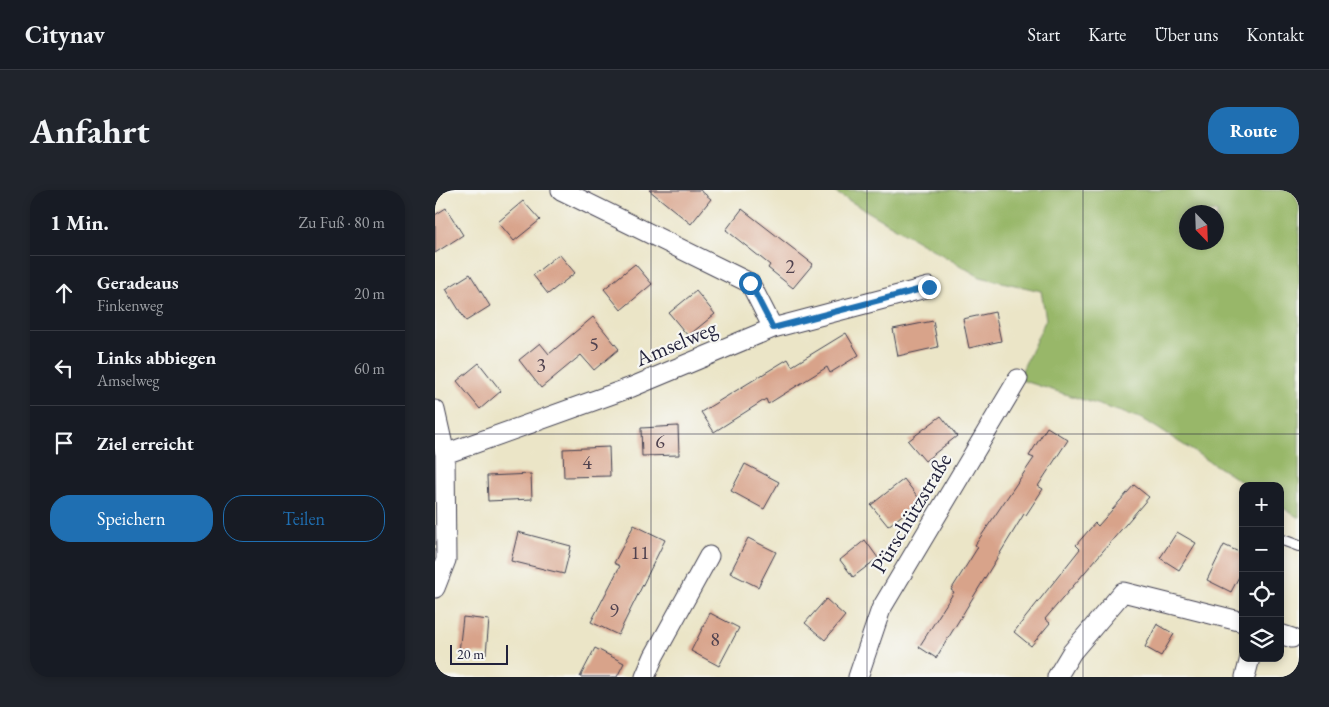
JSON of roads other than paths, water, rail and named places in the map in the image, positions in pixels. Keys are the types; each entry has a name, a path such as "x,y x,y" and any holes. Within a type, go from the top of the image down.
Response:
{"street":[{"path":"561,190 750,283 773,328"},
{"name":"Amselweg","path":"445,454 632,387 773,328 929,287"},
{"name":"Pürschützstraße","path":"858,677 881,609 1018,379"},
{"path":"435,410 445,454 446,560 435,588"},
{"path":"645,677 654,656 709,556"},
{"path":"1057,677 1072,652 1123,592 1239,620"},
{"path":"1245,677 1249,662"}],"lane":[{"path":"1284,540 1299,546"}]}
